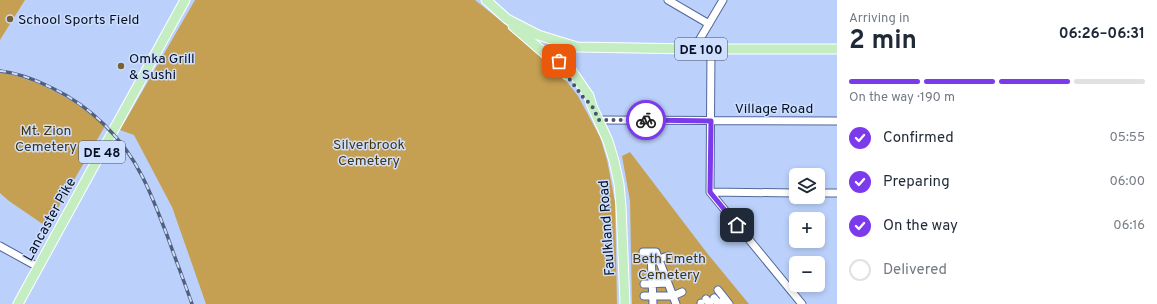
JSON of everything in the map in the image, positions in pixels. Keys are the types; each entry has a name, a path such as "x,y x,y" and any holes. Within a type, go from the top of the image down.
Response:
{"main road":[{"name":"Lancaster Pike","path":"18,304 185,0"},
{"name":"DE 100","path":"486,0 507,19 538,35 577,47 694,49 837,48"},
{"path":"507,19 508,22 550,58 567,75"},
{"name":"Faulkland Road","path":"565,44 558,55 562,69 583,97 592,106"},
{"name":"Faulkland Road","path":"565,44 567,62 589,96 608,141 619,184 625,304"}],"street":[{"path":"668,0 709,24"},
{"path":"694,49 723,0"},
{"path":"711,49 710,192 802,304"},
{"name":"Village Road","path":"599,120 837,121"},
{"path":"710,192 789,192"},
{"path":"825,193 837,193"},
{"path":"0,246 38,267"},
{"path":"643,252 656,252 676,304"},
{"path":"651,252 653,304"},
{"path":"659,259 668,256"},
{"path":"652,271 663,271"},
{"path":"644,284 668,283"},
{"path":"714,302 718,290"},
{"path":"644,296 672,296 682,292"}],"green space":[{"path":"0,0 25,0 0,40"},
{"name":"Silverbrook Cemetery","path":"195,0 475,0 542,54 560,73 578,96 600,137 607,160 615,202 617,304 206,304 172,207 134,135 120,130"},
{"name":"Mt. Zion Cemetery","path":"0,72 29,80 56,92 82,108 105,126 47,227 9,201 0,193"},
{"name":"Beth Emeth Cemetery","path":"630,152 707,253 749,304 632,304 630,201 622,156"}],"railway":[{"path":"0,71 20,75 66,95 104,124 115,136 134,162 149,190 192,304"}],"way so far":[{"path":"559,61 562,69 583,97 592,106 599,120 646,120"}],"place":[{"name":"School Sports Field","path":"10,19"},
{"name":"Omka Grill & Sushi","path":"121,66"}],"route":[{"path":"646,120 711,121 710,192 737,225"}]}
